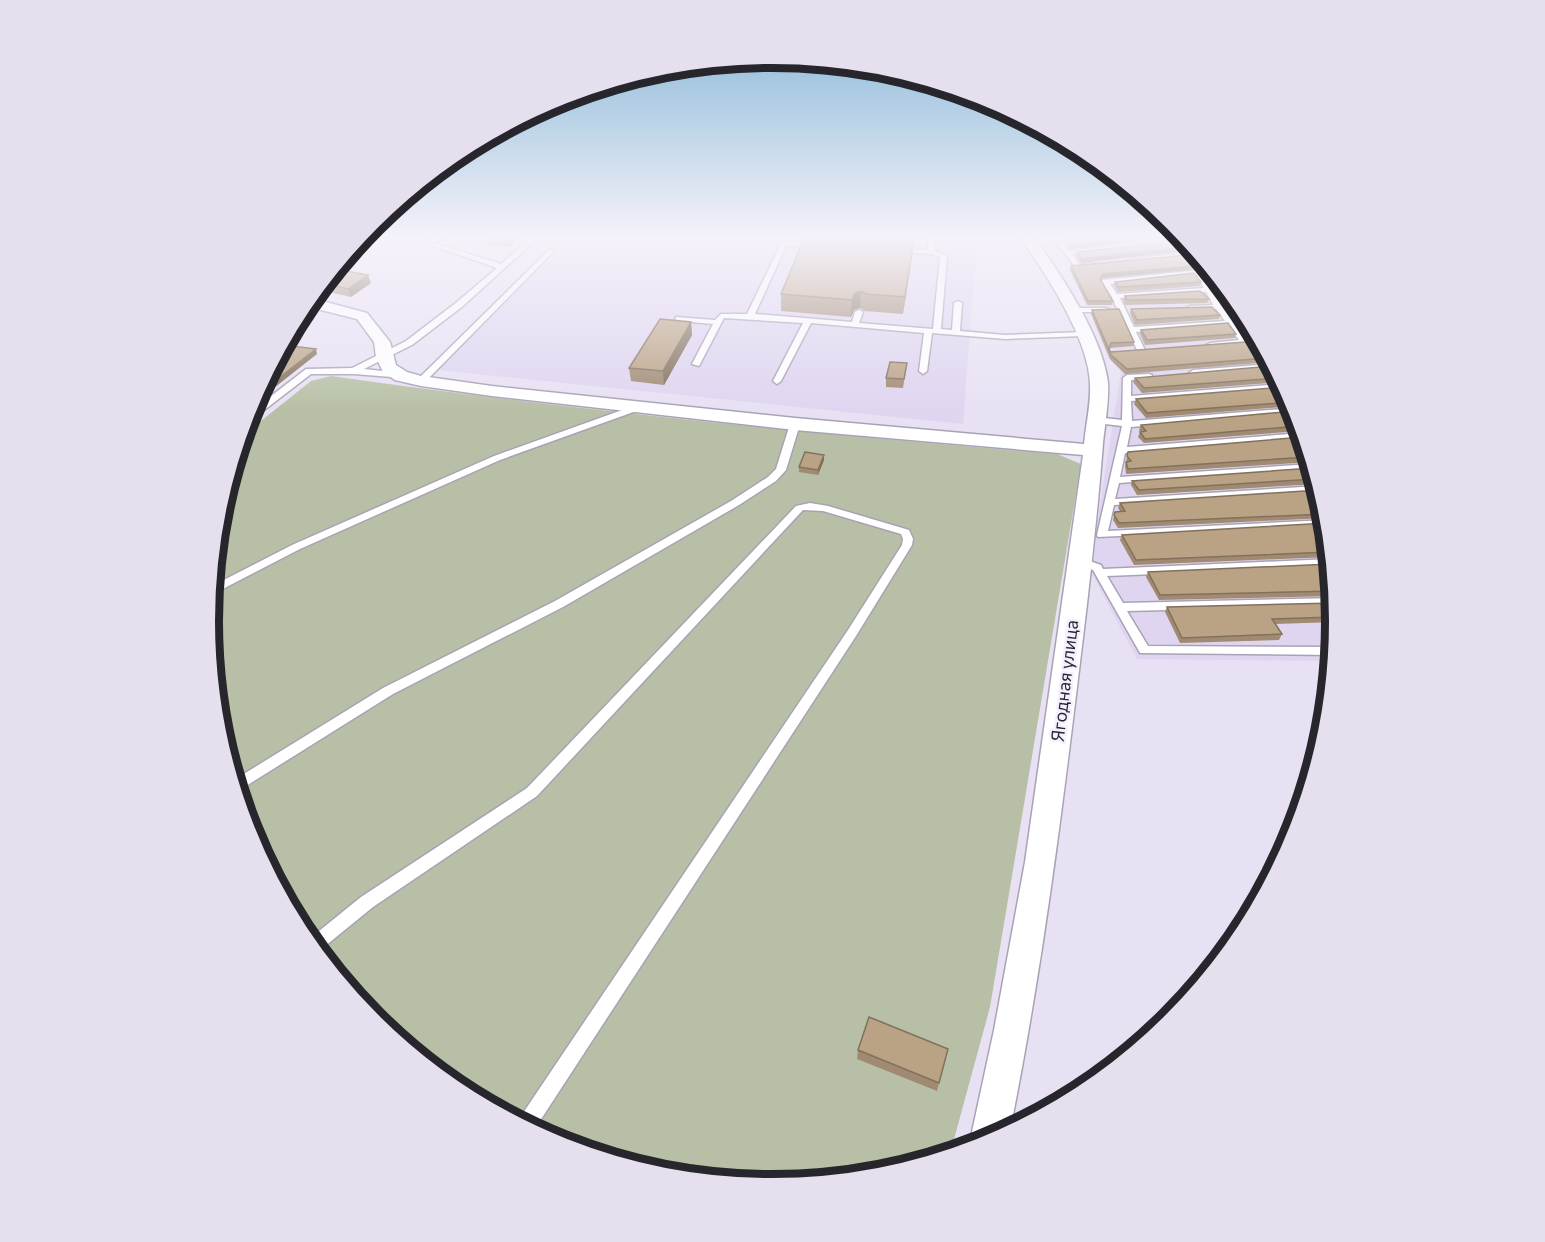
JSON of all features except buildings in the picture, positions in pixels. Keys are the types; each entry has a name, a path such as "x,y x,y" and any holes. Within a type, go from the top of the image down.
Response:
{"street":[{"name":"Ягодная улица","path":"993,1128 1013,1034 1090,568 1091,450 1099,383 1093,357 1079,322 1064,294"},
{"path":"318,305 362,316 382,342 384,357 389,368 401,376 421,381 636,408 1091,450"}],"lane":[{"path":"354,371 409,343 470,294"},
{"path":"421,381 508,294"},
{"path":"750,316 760,294"},
{"path":"923,371 939,294"},
{"path":"1146,294 1114,296 1130,330 1136,350 1152,349"},
{"path":"1211,294 1218,307 1245,342"},
{"path":"956,333 958,303"},
{"path":"1185,308 1218,307"},
{"path":"696,364 717,322 721,316 726,314 1005,337 1079,322 1121,310 1131,310"},
{"path":"855,324 859,312"},
{"path":"679,319 717,322"},
{"path":"777,381 808,321"},
{"path":"1130,330 1230,323"},
{"path":"1199,345 1251,342"},
{"path":"1183,374 1264,367"},
{"path":"262,408 309,371 354,371 401,376"},
{"path":"1161,375 1127,378 1127,424 1102,535 1317,524"},
{"path":"1127,399 1274,388"},
{"path":"220,587 296,547 498,458 636,408"},
{"path":"1096,420 1127,424 1285,412"},
{"path":"243,782 388,691 559,604 735,503 781,470 795,424"},
{"path":"1121,450 1295,437"},
{"path":"1114,480 1304,468"},
{"path":"1110,502 1310,490"},
{"path":"320,940 367,902 532,792 800,508 810,506 824,508 905,532 908,539 907,545 852,633 531,1118"},
{"path":"1090,568 1323,563"},
{"path":"1090,568 1119,608 1144,650 1325,651"},
{"path":"1119,608 1325,602"}],"shaded area":[{"path":"515,294 973,294 963,424 438,370"},
{"path":"1082,294 1219,294 1233,313 1269,376 1284,409 1307,478 1315,513 1325,585 1325,661 1137,659 1092,574 1094,541 1121,372 1108,358"}],"green space":[{"path":"331,376 512,400 693,420 1057,454 1081,464 990,1007 953,1144 916,1156 880,1164 809,1173 772,1174 700,1170 629,1156 561,1132 528,1117 465,1081 408,1037 356,986 312,929 276,866 261,833 238,764 230,729 220,657 220,585 224,549 230,513 248,443 254,426 311,381"}]}
